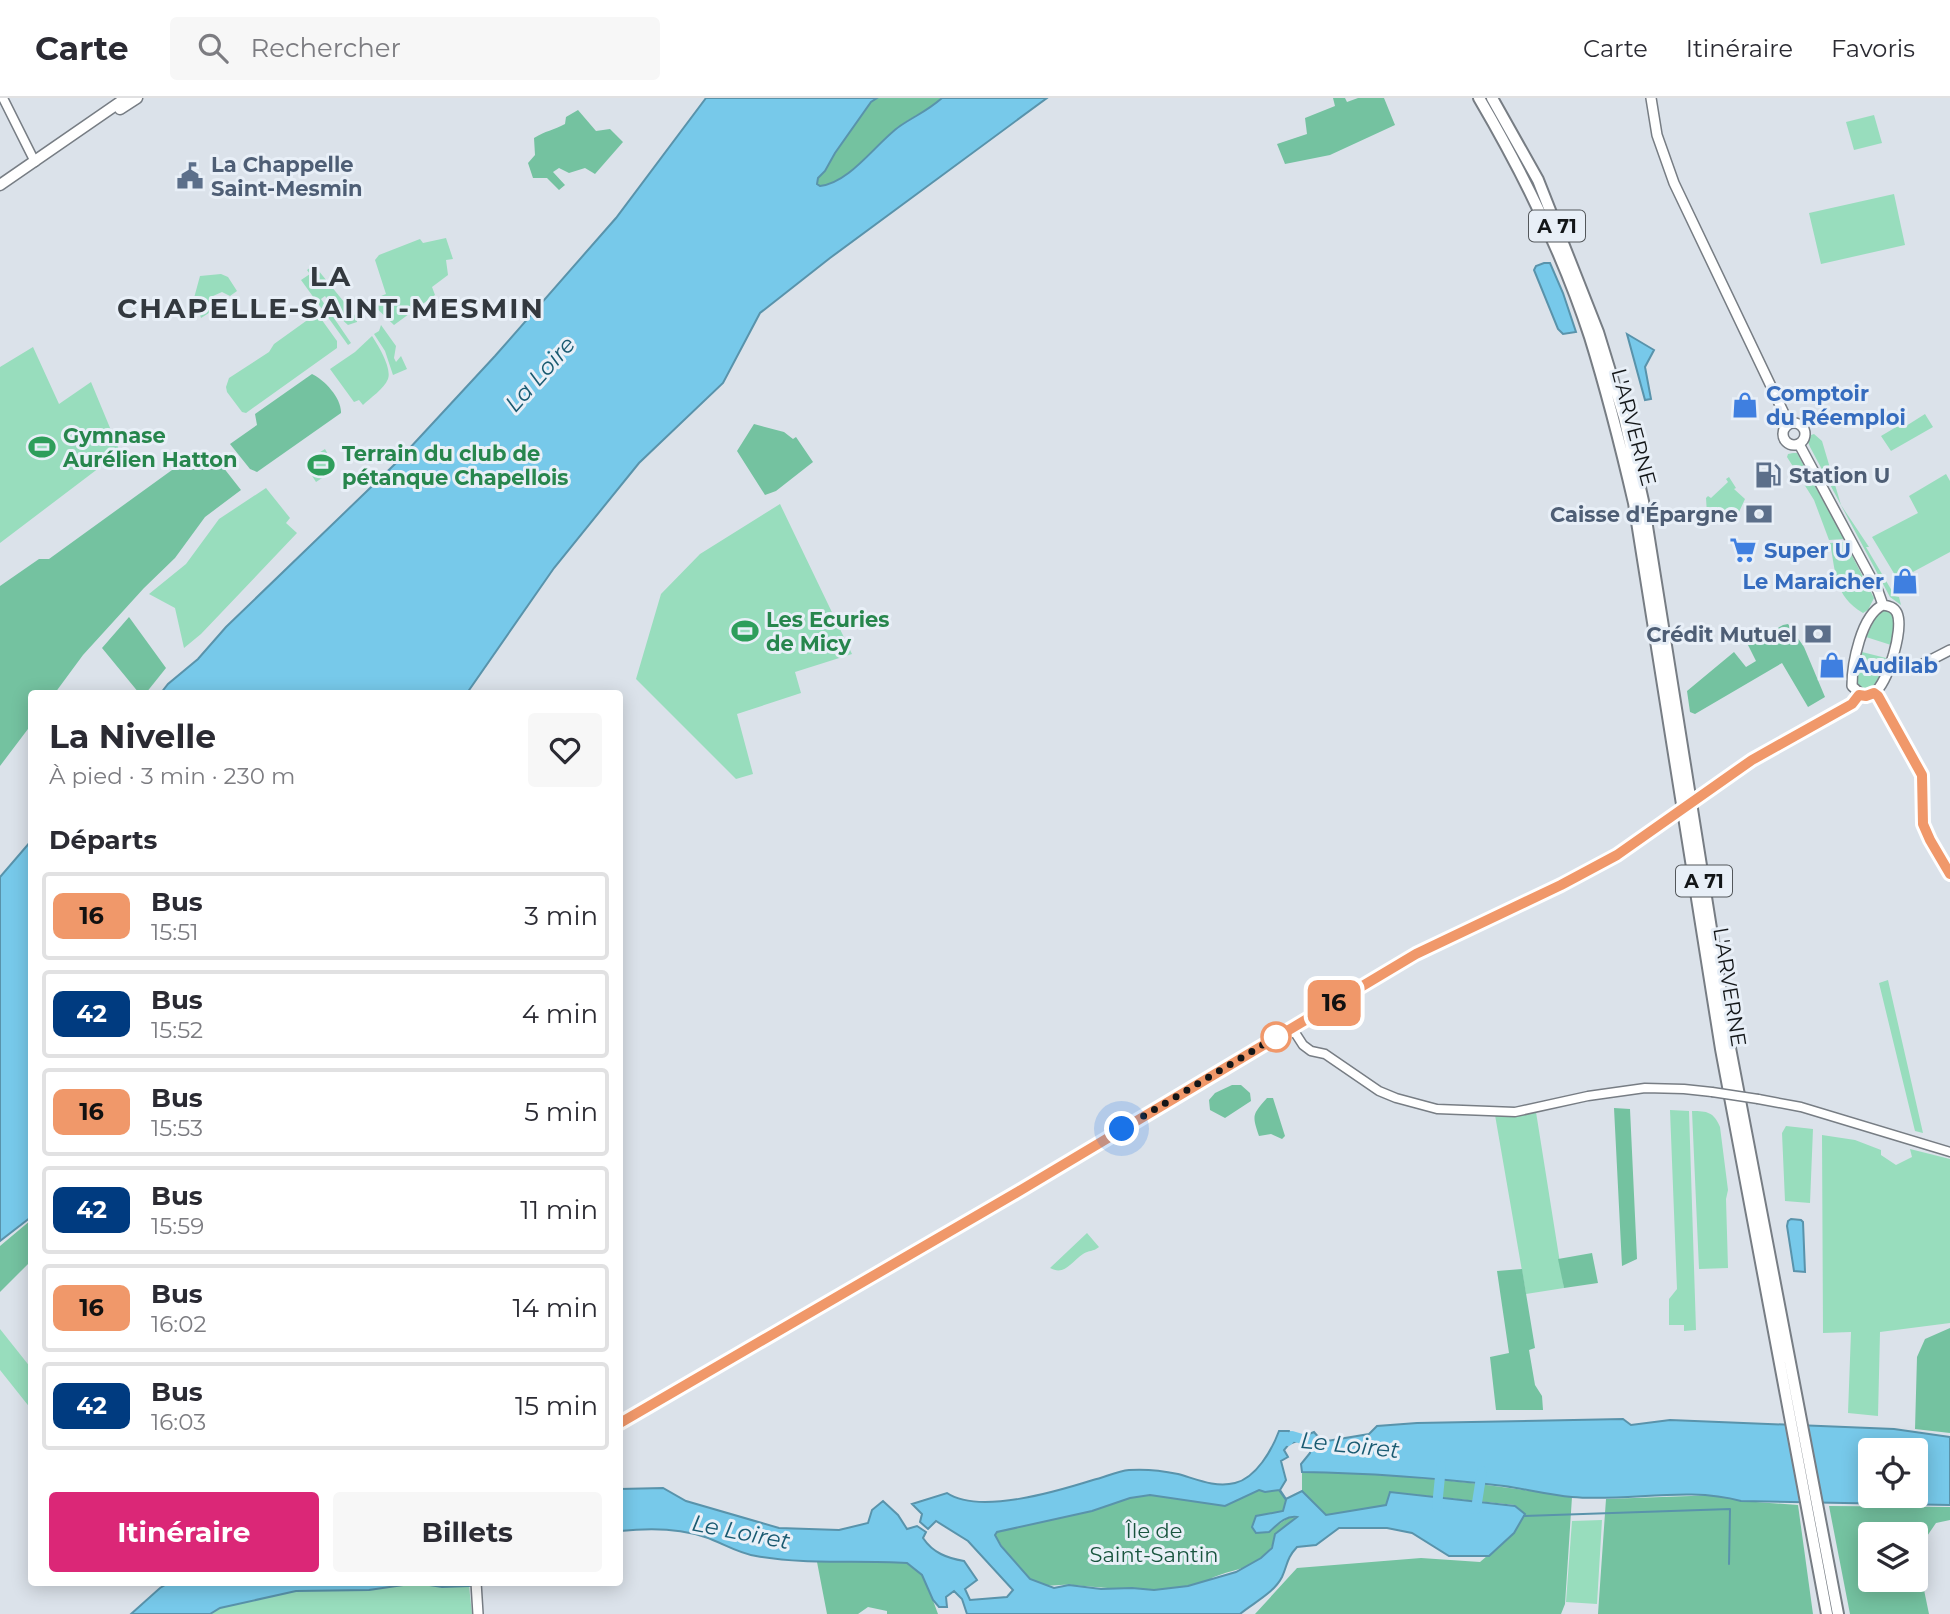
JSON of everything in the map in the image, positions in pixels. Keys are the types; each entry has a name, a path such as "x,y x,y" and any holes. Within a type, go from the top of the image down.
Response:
{"highway":[{"name":"L'ARVERNE","path":"1479,98 1525,183 1560,259 1589,334 1614,419 1644,556 1721,1049 1794,1403"},
{"name":"L'ARVERNE","path":"1492,98 1538,180 1569,255 1608,361 1635,465 1662,608 1730,1048 1816,1522 1838,1614"},
{"name":"L'ARVERNE","path":"1816,1522 1827,1614"}],"main road":[{"path":"0,185 125,98"},
{"path":"39,159 137,98"},
{"path":"1651,98 1657,135 1674,183 1789,424"},
{"path":"1789,424 1798,424 1803,428 1805,437 1800,444 1791,445 1784,440 1783,433 1789,424"},
{"path":"1800,444 1883,605"},
{"path":"1883,605 1892,607 1898,615 1898,632 1891,661 1874,693 1859,695 1852,683 1857,650 1864,630 1874,611 1883,605"},
{"path":"1891,661 1917,667 1950,650"},
{"path":"623,1421 1003,1201 1416,954 1561,885 1627,848 1752,760 1852,704 1859,695"},
{"path":"476,1586 478,1614"}],"street":[{"path":"3,98 39,159"},
{"path":"1292,1028 1303,1045 1311,1051 1325,1054 1378,1091 1420,1106 1515,1112 1601,1093 1645,1088 1684,1089 1801,1107 1950,1152"}],"green space":[{"path":"877,98 942,98 892,132 842,178 820,186 817,184 818,178 835,153 871,102"},
{"path":"1333,98 1345,98 1347,102 1358,98 1384,98 1395,125 1330,155 1285,164 1277,144 1307,134 1305,118 1335,106"},
{"path":"578,110 596,131 610,129 623,142 595,174 585,168 569,173 559,168 553,172 565,185 559,190 547,178 533,178 528,163 535,155 534,138 565,124 566,117"},
{"path":"1874,115 1882,143 1854,150 1846,122"},
{"path":"1894,194 1905,245 1821,264 1809,213"},
{"path":"446,238 453,259 446,260 448,275 432,287 435,295 394,325 369,301 386,294 375,260 379,255 420,239 423,243"},
{"path":"314,265 357,318 357,322 348,325 338,316 325,296 321,299 351,343 348,345 301,280 310,274 307,270"},
{"path":"221,274 228,277 237,291 230,296 222,292 213,296 210,304 212,311 201,318 194,298 200,276"},
{"path":"313,316 319,316 337,341 337,348 246,413 242,412 227,392 229,378 269,352 274,344"},
{"path":"381,325 396,346 396,362 401,356 407,369 393,375 385,351 374,334 379,331"},
{"path":"372,336 384,357 389,374 383,386 363,405 359,400 354,402 330,369"},
{"path":"33,347 59,404 91,382 120,452 0,543 0,367"},
{"path":"312,374 332,390 339,402 341,413 257,472 250,469 230,444 257,425 255,414"},
{"path":"1925,414 1933,427 1891,451 1881,436 1903,423 1906,426"},
{"path":"754,424 784,432 793,439 796,437 813,462 776,491 765,495 737,451"},
{"path":"1814,434 1822,441 1841,505 1869,547 1866,547 1895,596 1899,597 1901,605 1890,597 1810,447 1808,442"},
{"name":"Terrain du club de pétanque Chapellois","path":"325,449 336,469 316,482 306,461"},
{"path":"212,453 241,490 205,517 175,558 83,655 57,690 28,690 28,729 0,766 0,586 39,559 49,559 172,470 194,469"},
{"path":"1797,453 1844,539 1829,540 1814,500 1787,457 1788,454"},
{"path":"1946,474 1950,481 1950,552 1898,580 1872,537 1918,513 1909,496"},
{"path":"1729,477 1736,488 1734,489 1745,499 1739,512 1707,514 1706,498 1711,498 1728,482 1726,479"},
{"path":"266,488 290,518 286,523 297,533 201,634 184,648 175,608 149,594 186,564 219,519"},
{"name":"Les Ecuries de Micy","path":"780,504 852,654 795,672 801,693 737,714 753,774 736,779 636,679 661,594 700,554"},
{"path":"1845,542 1874,598 1868,610 1863,613 1846,599 1835,574 1830,543"},
{"path":"1884,609 1890,611 1895,618 1891,645 1866,637 1878,613"},
{"path":"129,617 166,668 148,690 137,690 102,648"},
{"path":"1788,624 1804,647 1825,697 1808,707 1782,663 1695,714 1690,712 1687,691 1734,652 1746,667 1756,661 1748,645"},
{"path":"1862,652 1886,658 1874,685 1866,690 1860,690 1857,681"},
{"path":"1888,980 1923,1133 1915,1131 1879,983"},
{"path":"1232,1085 1241,1085 1250,1093 1251,1101 1225,1118 1210,1110 1209,1100 1215,1093"},
{"path":"1267,1098 1273,1098 1285,1136 1282,1139 1271,1134 1259,1136 1255,1116"},
{"path":"1614,1108 1630,1109 1637,1259 1622,1266"},
{"path":"1670,1110 1689,1111 1696,1330 1684,1331 1684,1325 1669,1325 1669,1299 1677,1289"},
{"path":"1692,1111 1709,1113 1720,1127 1728,1190 1728,1268 1699,1269"},
{"path":"1536,1112 1564,1288 1526,1294 1495,1115"},
{"path":"1786,1126 1813,1129 1810,1203 1785,1201 1782,1133"},
{"path":"1822,1135 1855,1140 1881,1150 1881,1155 1896,1165 1912,1157 1910,1149 1950,1159 1950,1323 1880,1332 1878,1416 1848,1413 1851,1332 1823,1333"},
{"path":"28,1223 28,1264 0,1292 0,1246"},
{"path":"1087,1233 1099,1247 1083,1254 1064,1269 1050,1268"},
{"path":"1592,1253 1598,1283 1564,1288 1558,1259"},
{"path":"1522,1269 1535,1348 1529,1350 1535,1385 1542,1396 1543,1410 1496,1410 1490,1357 1509,1353 1497,1271"},
{"path":"1950,1328 1950,1433 1915,1429 1917,1357 1925,1339"},
{"path":"0,1329 28,1364 28,1405 0,1370"},
{"path":"1302,1472 1437,1480 1572,1497 1565,1604 1561,1614 1255,1614 1297,1568 1421,1558 1480,1562 1514,1533 1525,1514 1515,1505 1390,1492 1386,1505 1326,1515 1302,1491"},
{"name":"Île de Saint-Santin","path":"1259,1490 1279,1490 1286,1499 1283,1511 1257,1516 1268,1532 1288,1518 1298,1517 1286,1526 1259,1560 1193,1586 1141,1590 1043,1584 1022,1572 995,1535 997,1532 1092,1511 1130,1498 1150,1495 1225,1506"},
{"path":"1719,1495 1742,1501 1798,1505 1813,1614 1598,1614 1606,1499"},
{"path":"1829,1506 1950,1507 1950,1520 1936,1523 1928,1535 1928,1522 1858,1522 1858,1592 1924,1592 1929,1614 1850,1614"},
{"path":"1602,1520 1597,1604 1566,1602 1572,1521"},
{"path":"817,1562 907,1563 924,1576 938,1614 887,1614 887,1611 868,1607 858,1614 827,1614"},
{"path":"396,1586 469,1586 472,1614 210,1614 219,1608 296,1591 369,1590"}],"water":[{"name":"La Loire","path":"706,98 877,98 871,102 818,178 817,184 820,186 842,178 891,133 942,98 1047,98 760,313 723,383 639,463 554,568 469,690 163,690 395,464 495,356 616,218"},
{"path":"1550,263 1576,332 1563,334 1558,329 1534,270 1536,266"},
{"path":"1627,334 1654,350 1645,367 1651,399 1645,400"},
{"path":"28,844 28,1219 0,1241 0,877"},
{"path":"1791,1219 1803,1222 1805,1272 1794,1271 1787,1226"},
{"path":"1623,1419 1631,1425 1670,1420 1894,1429 1950,1437 1950,1505 1928,1505 1928,1438 1858,1438 1858,1503 1741,1501 1679,1494 1614,1498 1572,1497 1453,1481 1302,1472 1301,1464 1310,1453 1311,1446 1307,1443 1309,1434 1314,1432 1320,1439 1327,1441 1369,1434 1377,1426"},
{"path":"1279,1431 1289,1431 1292,1436 1297,1435 1300,1440 1289,1444 1284,1450 1288,1457 1281,1461 1286,1480 1280,1490 1286,1499 1302,1491 1326,1515 1386,1505 1390,1492 1515,1506 1525,1514 1514,1533 1489,1556 1449,1556 1412,1533 1387,1528 1339,1528 1316,1545 1297,1547 1278,1583 1240,1614 967,1614 962,1599 954,1591 946,1597 947,1607 939,1607 922,1575 907,1563 774,1559 743,1553 705,1537 685,1532 652,1529 623,1531 623,1489 663,1488 686,1501 779,1528 839,1530 868,1523 872,1510 883,1501 898,1515 907,1529 917,1526 926,1532 923,1538 936,1551 964,1561 977,1580 965,1589 970,1600 1007,1597 1013,1590 968,1541 936,1521 928,1529 920,1522 922,1514 912,1504 947,1493 978,1502 1019,1499 1129,1470 1172,1473 1213,1484 1228,1484 1250,1475 1268,1454","holes":["1259,1490 1279,1490 1286,1500 1283,1511 1256,1516 1252,1527 1256,1533 1269,1532 1285,1519 1297,1517 1275,1534 1272,1548 1261,1558 1236,1572 1188,1586 1154,1590 1101,1589 1069,1585 1054,1588 1030,1579 1001,1546 995,1535 997,1532 1092,1511 1130,1498 1150,1495 1225,1506"]},
{"path":"396,1586 369,1590 296,1591 220,1608 210,1614 131,1614 160,1588"}],"waterway":[{"name":"Le Loiret","path":"1288,1441 1292,1436 1319,1444"},
{"path":"1437,1507 1441,1466"},
{"path":"1474,1509 1482,1471"},
{"path":"1524,1516 1730,1509 1729,1564"}],"bus line":[{"name":"16","path":"623,1421 1021,1190 1416,954 1561,885 1617,855 1752,760 1852,704 1859,695 1874,693 1878,696 1919,769 1923,785 1923,824 1950,874"}],"place":[{"name":"La Chappelle Saint-Mesmin","path":"190,176"},
{"name":"Comptoir du Réemploi","path":"1745,405"},
{"name":"Gymnase Aurélien Hatton","path":"42,447"},
{"name":"Terrain du club de pétanque Chapellois","path":"321,465"},
{"name":"Station U","path":"1768,475"},
{"name":"Caisse d'Épargne","path":"1759,514"},
{"name":"Super U","path":"1743,550"},
{"name":"Le Maraicher","path":"1905,581"},
{"name":"Les Ecuries de Micy","path":"745,631"},
{"name":"Crédit Mutuel","path":"1818,634"},
{"name":"Audilab","path":"1832,665"}],"district":[{"name":"LA CHAPELLE-SAINT-MESMIN","path":"331,292"}],"route":[{"path":"1122,1129 1276,1037"}]}
